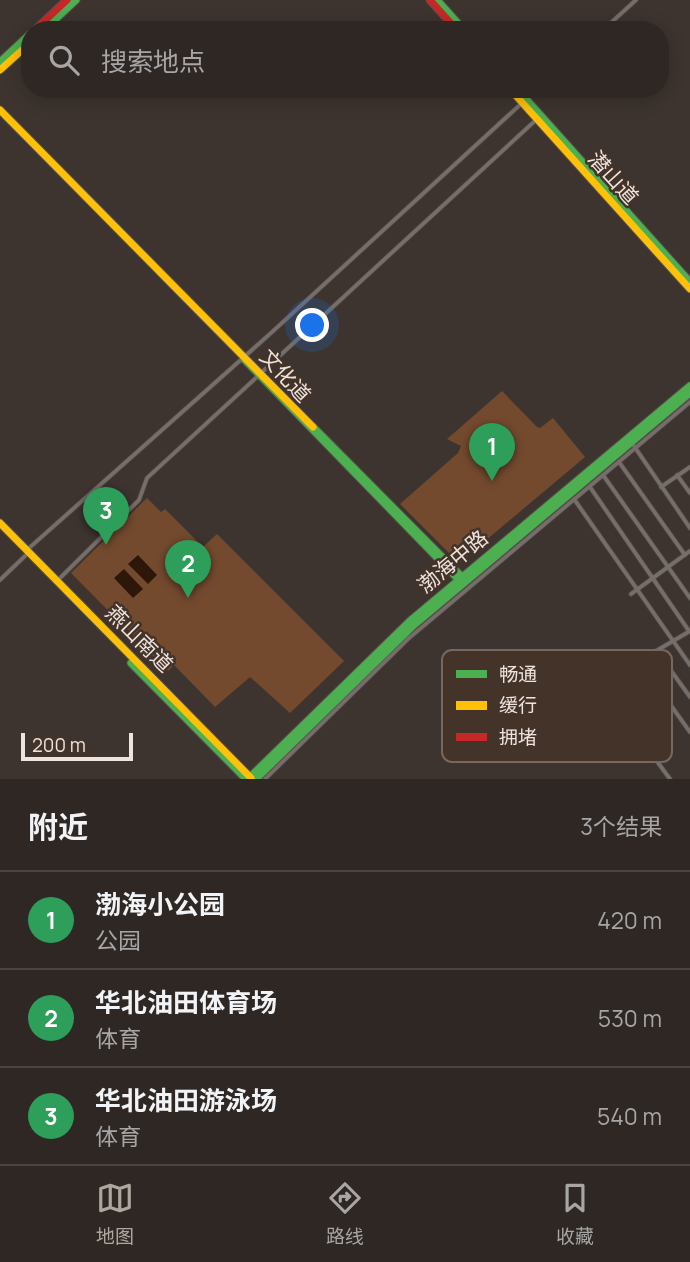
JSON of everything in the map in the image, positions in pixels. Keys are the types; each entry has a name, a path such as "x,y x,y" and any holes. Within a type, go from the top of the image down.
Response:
{"main road":[{"path":"45,21 67,0"},
{"path":"54,21 76,0"},
{"path":"430,0 449,21"},
{"path":"437,0 456,21"},
{"path":"0,62 21,42"},
{"path":"0,70 21,51"},
{"name":"潜山道","path":"520,98 690,282"},
{"name":"潜山道","path":"522,98 537,119 690,289"},
{"name":"文化道","path":"0,110 462,581"},
{"name":"渤海中路","path":"462,581 690,386"},
{"name":"渤海中路","path":"251,779 405,626 633,445 690,393"},
{"name":"燕山南道","path":"0,523 26,553 251,779"},
{"name":"燕山南道","path":"0,529 57,581 251,779"}],"street":[{"path":"613,21 636,0"},
{"path":"0,580 26,553 527,98"},
{"path":"57,581 139,500 147,478 537,119"},
{"path":"265,779 409,638 619,462 633,445 690,402"},
{"path":"633,445 690,528"},
{"path":"619,462 685,555"},
{"path":"661,487 690,467"},
{"path":"603,475 690,598"},
{"path":"677,475 690,493"},
{"path":"589,487 690,632 658,650"},
{"path":"574,499 690,665"},
{"path":"631,594 690,551"},
{"path":"672,673 690,697"},
{"path":"672,707 690,732"},
{"path":"657,762 670,779"}],"shaded area":[{"path":"502,391 537,427 540,428 553,418 585,457 459,563 400,504 458,453 461,446 447,439"},
{"path":"147,498 161,512 165,509 203,547 217,534 344,661 290,713 250,677 215,707 174,665 168,671 71,573"},
{"path":"138,555 157,575 148,584 128,564"},
{"path":"124,569 143,589 133,598 114,578"}],"traffic: fast":[{"path":"54,21 76,0"},
{"path":"437,0 456,21"},
{"path":"0,62 21,42"},
{"path":"525,98 690,282"},
{"path":"245,360 460,581"},
{"path":"248,779 410,621 690,386"},
{"path":"256,779 414,625 690,393"},
{"path":"313,427 463,578"},
{"path":"131,663 246,779"}],"traffic: slow":[{"path":"0,70 21,51"},
{"path":"518,98 690,289"},
{"path":"0,110 313,427"},
{"path":"0,523 251,778"}],"traffic: jam":[{"path":"45,21 67,0"},
{"path":"430,0 449,21"}],"place":[{"name":"渤海小公园","path":"492,481"},
{"name":"华北油田游泳场","path":"106,545"},
{"name":"华北油田体育场","path":"188,598"}]}
